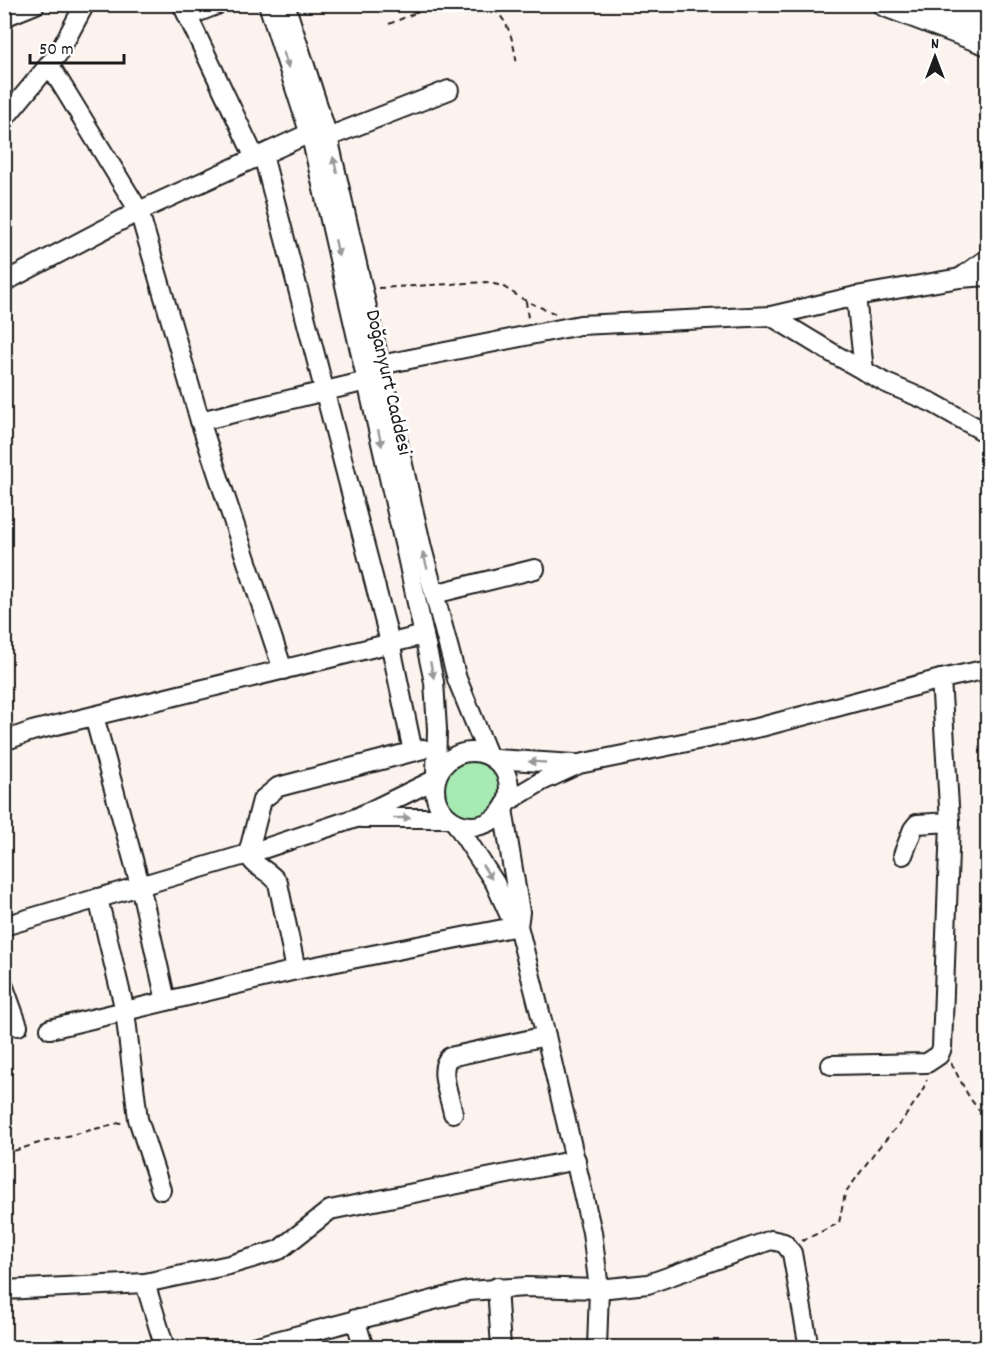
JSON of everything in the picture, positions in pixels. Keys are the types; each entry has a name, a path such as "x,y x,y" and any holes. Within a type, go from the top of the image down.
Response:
{"main road":[{"path":"885,4 987,43"},
{"path":"951,4 987,18"}],"street":[{"path":"4,17 36,4"},
{"path":"4,119 58,54 85,4"},
{"path":"219,4 185,10 259,156 390,642 413,752"},
{"name":"Doğanyurt Caddesi","path":"268,4 310,133 424,635 434,682 436,778"},
{"name":"Doğanyurt Caddesi","path":"285,4 328,137 434,594 457,679 491,757"},
{"path":"49,64 139,211 200,421 283,670"},
{"path":"328,137 449,90"},
{"path":"4,282 139,211 310,133"},
{"path":"960,278 987,258"},
{"path":"380,365 580,325 771,316 856,296 960,278 987,276"},
{"path":"856,296 864,371"},
{"path":"771,316 864,371 933,403 987,434"},
{"path":"200,421 367,381"},
{"path":"434,594 535,569"},
{"path":"4,741 32,731 424,635"},
{"path":"356,818 452,820 470,826 486,824 493,820 505,805 542,781 579,764 761,727 987,669"},
{"path":"831,1065 927,1064 938,1054 950,822 941,679"},
{"path":"94,716 140,885 166,1001"},
{"path":"296,970 278,884 271,875 252,862 248,854 262,800 278,787 437,746"},
{"path":"518,926 509,914 495,883 435,799 436,778 445,763 458,754 473,752 491,757 579,764"},
{"path":"491,757 500,765 508,778 509,786 505,805 520,912 518,926 592,1232 598,1289 597,1347"},
{"path":"4,926 248,854 356,818 436,778"},
{"path":"903,855 917,824 950,822"},
{"path":"98,898 125,1011 138,1119 160,1190"},
{"path":"50,1029 296,970 518,926"},
{"path":"4,987 18,1026"},
{"path":"453,1113 444,1069 447,1059 546,1036"},
{"path":"4,1290 145,1283 229,1265 279,1250 330,1210 576,1160"},
{"path":"249,1347 468,1291 497,1287 598,1289 648,1284 771,1240 784,1243 792,1253 809,1347"},
{"path":"145,1283 165,1347"},
{"path":"497,1287 501,1347"},
{"path":"355,1319 364,1347"}],"path":[{"path":"389,24 437,4"},
{"path":"484,4 498,12 505,21 513,42 517,64"},
{"path":"363,288 416,287 469,281 486,282 502,286 526,301 580,325"},
{"path":"789,1248 839,1222 845,1194 922,1092 938,1054 958,1073 969,1098 987,1122"},
{"path":"4,1154 138,1119"}],"green space":[{"path":"472,758 484,760 494,767 501,777 503,789 501,801 494,811 484,818 472,820 460,818 450,811 443,801 441,789 443,777 450,767 460,760"}]}
